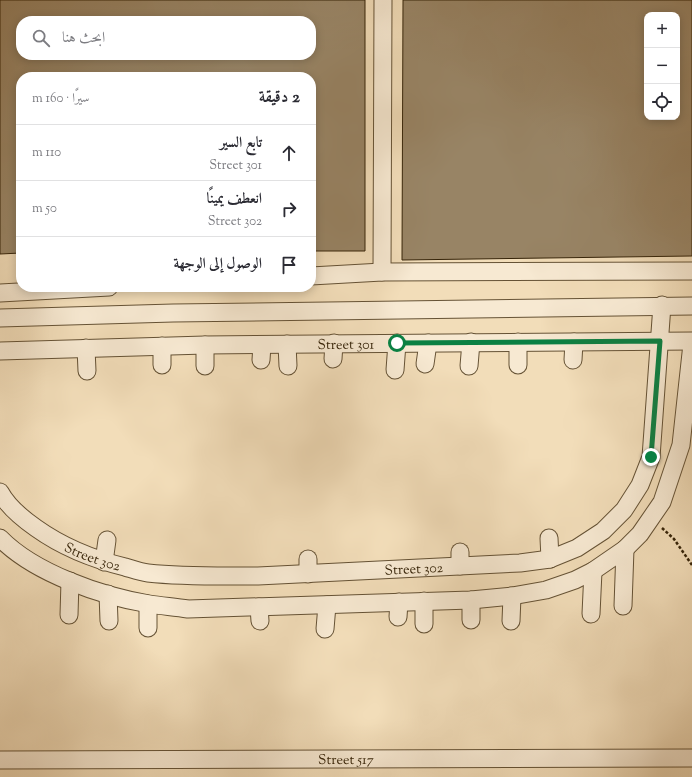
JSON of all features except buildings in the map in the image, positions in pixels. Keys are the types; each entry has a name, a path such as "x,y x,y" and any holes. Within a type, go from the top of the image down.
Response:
{"street":[{"path":"382,272 383,0"},
{"path":"316,276 382,272 692,271"},
{"path":"0,293 18,292"},
{"path":"0,318 173,313 662,305 692,306"},
{"name":"Street 302","path":"0,492 4,499 26,521 52,539 80,554 104,562 148,572 175,568 218,569 249,572 308,566 397,564 438,562 460,559 520,563 550,558 578,548 603,531 624,510 640,485 651,457 662,305"},
{"name":"Street 301","path":"0,351 206,345 261,352 287,344 334,351 397,343 692,341"},
{"path":"469,366 471,342"},
{"path":"518,342 518,365"},
{"path":"573,360 574,342"},
{"path":"395,370 397,343"},
{"path":"425,364 428,343"},
{"path":"287,344 288,366"},
{"path":"0,538 33,564 70,581 108,594 148,604 206,613 260,614 327,604 399,610 424,601 471,600 512,596 546,590 575,580 593,571 625,549 640,534 662,502 682,445 692,344"},
{"path":"205,366 206,345"},
{"path":"162,346 162,365"},
{"path":"86,348 87,371"},
{"path":"549,538 550,558"},
{"path":"104,562 107,540"},
{"path":"623,606 625,549"},
{"path":"590,614 593,571"},
{"path":"69,615 70,581"},
{"path":"108,594 109,621"},
{"path":"511,621 512,596"},
{"path":"471,600 471,620"},
{"path":"424,601 424,624"},
{"path":"148,604 148,628"},
{"path":"325,629 327,604"},
{"name":"Street 517","path":"0,760 692,758"}],"path":[{"path":"651,518 674,539 692,565"}],"route":[{"path":"397,343 660,341 651,457"}]}
